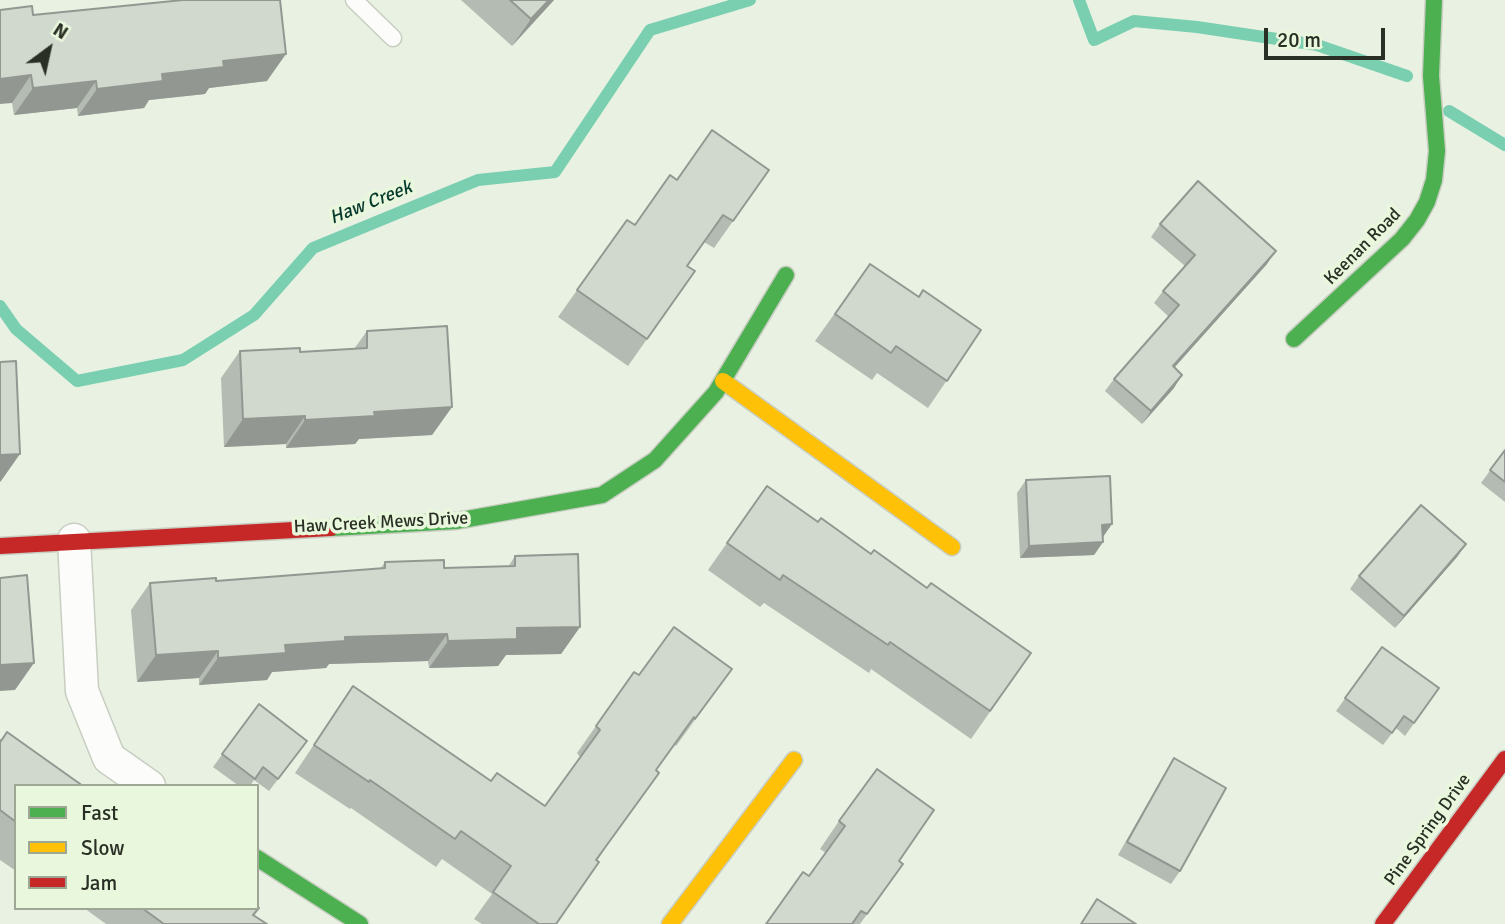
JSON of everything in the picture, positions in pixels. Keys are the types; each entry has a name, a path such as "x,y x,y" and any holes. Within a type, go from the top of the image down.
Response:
{"street":[{"name":"Keenan Road","path":"1294,339 1402,239 1427,202 1434,180 1437,151 1431,76 1434,0"},
{"name":"Haw Creek Mews Drive","path":"0,545 456,521 602,495 655,460 716,393 786,275"},
{"path":"723,381 952,547"},
{"path":"74,540 82,691 109,758 146,784"},
{"name":"Pine Spring Drive","path":"1383,924 1505,759"},
{"path":"670,924 794,760"},
{"path":"259,859 360,924"}],"lane":[{"path":"354,0 393,38"}],"building":[{"path":"183,0 280,0 286,54 223,61 224,67 162,74 163,81 97,89 96,81 33,88 31,75 0,79 0,10 32,6 33,15"},
{"path":"510,0 549,0 531,19"},
{"path":"712,130 769,170 733,221 723,215 687,266 695,271 647,339 577,290 627,220 635,225 670,175 677,180"},
{"path":"1198,181 1276,251 1173,366 1182,375 1151,411 1114,379 1179,305 1163,291 1195,255 1160,224"},
{"path":"870,264 919,297 923,290 981,330 947,381 896,346 891,353 835,314"},
{"path":"447,326 452,407 374,412 375,416 305,420 305,416 243,419 240,351 300,348 300,352 367,348 367,331"},
{"path":"16,361 20,454 0,455 0,362"},
{"path":"1505,450 1505,482 1490,470"},
{"path":"1110,476 1112,524 1102,525 1103,542 1029,546 1026,480"},
{"path":"767,486 818,522 821,518 871,554 874,550 927,588 931,583 1031,653 990,711 890,642 888,645 783,575 780,580 727,543"},
{"path":"1421,505 1466,544 1404,616 1359,576"},
{"path":"578,554 580,627 517,628 517,639 448,641 447,634 345,637 345,641 285,645 286,653 218,658 218,651 156,655 150,583 216,578 216,581 385,568 385,562 444,560 444,568 515,566 515,556"},
{"path":"27,575 34,663 0,665 0,578"},
{"path":"674,627 732,669 656,770 659,773 596,860 599,862 556,924 539,924 493,892 511,866 461,831 455,839 314,745 353,686 491,781 497,773 545,806 600,730 596,726 634,672 639,675"},
{"path":"1382,647 1439,688 1414,723 1404,716 1392,733 1345,698"},
{"path":"259,704 307,741 278,779 263,767 255,779 222,754"},
{"path":"7,732 80,784 14,784 14,820 0,810 1,741"},
{"path":"1174,758 1226,788 1180,871 1127,842"},
{"path":"877,769 934,810 899,861 903,864 867,914 861,911 852,924 766,924 803,872 809,876 845,826 839,821"},
{"path":"1097,899 1136,924 1081,924"},
{"path":"145,910 257,910 253,915 267,924 164,924"}],"waterway":[{"name":"Haw Creek","path":"0,306 16,329 77,381 183,360 254,315 313,248 478,180 555,172 650,30 750,0"},
{"path":"1079,0 1094,40 1134,21 1197,27 1317,45 1407,76"},
{"path":"1449,111 1505,145"}],"traffic: fast":[{"path":"1294,339 1402,239 1427,202 1434,180 1437,151 1431,76 1434,0"},
{"path":"331,528 456,521 602,495 655,460 716,392 786,275"},
{"path":"259,859 360,924"}],"traffic: slow":[{"path":"723,381 952,547"},
{"path":"670,924 794,760"}],"traffic: jam":[{"path":"0,546 331,528"},
{"path":"1383,924 1505,759"}]}
